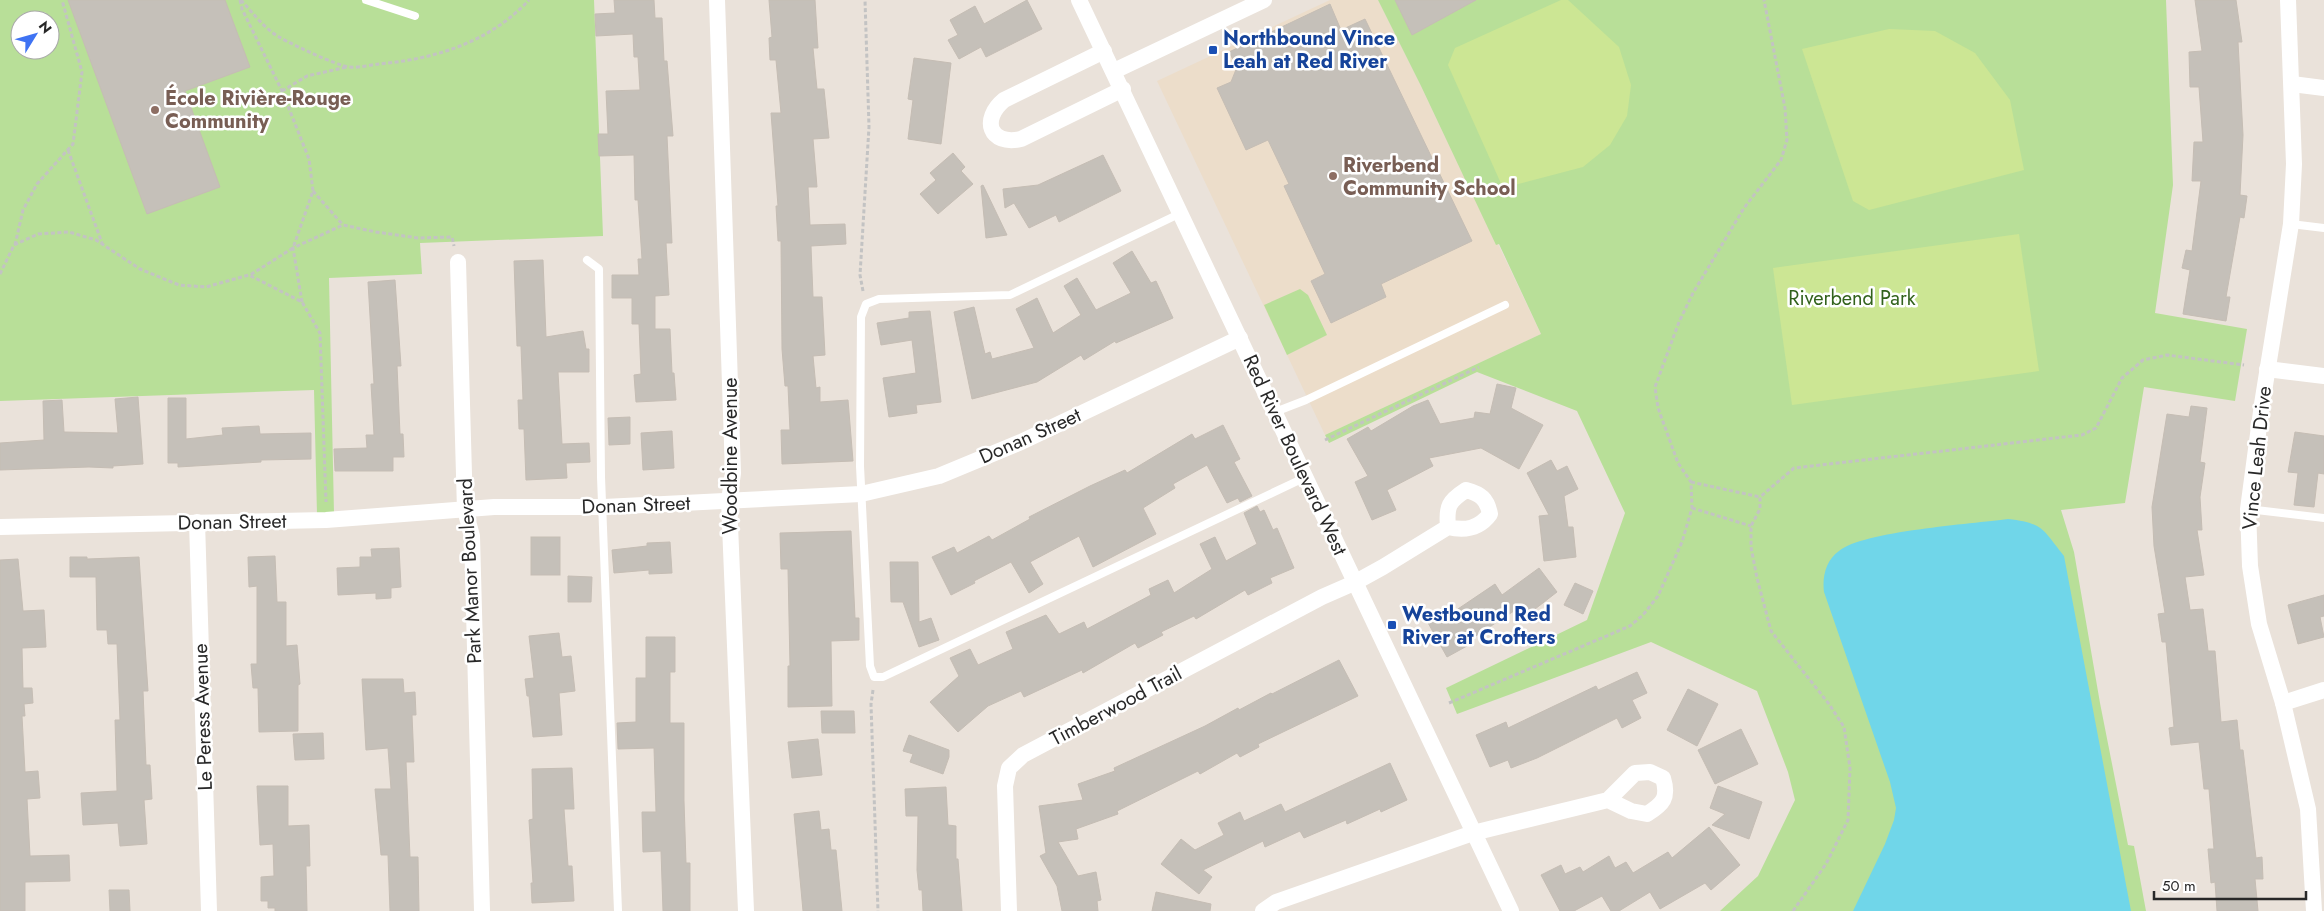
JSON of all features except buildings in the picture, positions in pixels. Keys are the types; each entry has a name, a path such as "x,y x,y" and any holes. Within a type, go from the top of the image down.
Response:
{"street":[{"name":"Woodbine Avenue","path":"717,0 734,472 729,501 746,911"},
{"name":"Red River Boulevard West","path":"1079,0 1123,89 1354,583 1511,911"},
{"path":"1114,71 1264,0"},
{"name":"Vince Leah Drive","path":"2288,0 2294,164 2290,224 2267,369 2248,509 2250,566 2259,624 2283,703 2308,809 2314,911"},
{"path":"1104,50 1004,100 995,108 990,121 992,132 1000,139 1010,141 1021,138 1123,89"},
{"path":"2292,84 2324,88"},
{"name":"Park Manor Boulevard","path":"458,262 465,510 472,536 482,911"},
{"name":"Donan Street","path":"0,527 326,520 494,507 604,507 861,494 939,476 1021,442 1240,338"},
{"path":"2267,369 2324,376"},
{"name":"Le Peress Avenue","path":"197,522 208,911"},
{"path":"1354,583 1448,527"},
{"name":"Timberwood Trail","path":"1009,911 1005,786 1008,768 1032,750 1322,597 1354,583"},
{"path":"2283,703 2324,690"},
{"path":"1263,911 1276,902 1473,833 1608,800"}],"lane":[{"path":"366,0 415,16"},
{"path":"1181,213 1010,295 879,299 866,304 861,317 861,494 870,666 874,677 883,677 1306,477"},
{"path":"2290,224 2324,228"},
{"path":"587,260 599,269 601,477 604,507 618,911"},
{"path":"1275,412 1306,400 1505,305"},
{"path":"2248,509 2324,518"}],"path":[{"path":"0,274 14,245 23,210 37,184 73,144 82,72 62,0"},
{"path":"241,0 273,33 299,47 348,67"},
{"path":"241,0 242,9 282,91 309,159 313,190 293,248 302,302 320,333 326,520"},
{"path":"282,91 307,76 348,67 400,62 445,53 490,33 529,0"},
{"path":"865,0 870,127 860,275 866,304"},
{"path":"1449,703 1630,626 1643,615 1658,596 1682,542 1692,508 1691,482 1674,454 1658,408 1656,387 1679,322 1693,293 1744,208 1782,160 1788,140 1785,108 1764,0"},
{"path":"68,150 102,244"},
{"path":"313,190 343,225"},
{"path":"14,245 38,234 69,232 96,240 140,269 179,285 206,287 249,275 293,248 343,225 418,238 452,237 458,262"},
{"path":"249,275 302,302"},
{"path":"1793,911 1826,864 1848,820 1850,768 1844,727 1829,704 1771,631 1756,578 1751,526 1760,509 1760,497 1794,468 2082,435 2096,428 2122,378 2143,360 2167,355 2244,365"},
{"path":"1324,440 1479,367"},
{"path":"1691,482 1760,497"},
{"path":"1692,508 1751,526"},
{"path":"874,677 871,704 878,911"}],"shaded area":[{"name":"Riverbend Community School","path":"1330,0 1378,0 1541,334 1325,435 1157,81"}],"green space":[{"path":"0,0 594,0 603,236 420,243 422,274 329,278 334,513 317,514 314,390 0,401"},
{"name":"Riverbend Park","path":"1378,0 2166,0 2173,185 2155,313 2247,329 2235,401 2144,387 2125,503 2061,510 2074,552 2100,703 2128,845 2134,846 2146,911 1720,911 1758,876 1795,800 1788,772 1757,691 1651,642 1457,714 1446,688 1587,620 1625,513 1577,411 1477,372 1329,443 1325,435 1541,334 1499,244 1496,245"},
{"path":"1561,0 1568,0 1619,47 1631,85 1627,116 1610,145 1583,167 1503,188 1448,65 1455,48"},
{"path":"1889,29 1935,31 1975,53 2010,100 2024,170 1869,210 1853,201 1802,49"},
{"path":"2019,234 2039,371 1792,405 1773,268"},
{"path":"1300,289 1308,295 1327,335 1287,355 1264,305"}],"water":[{"path":"2008,519 2029,523 2042,529 2064,556 2131,911 1853,911 1885,844 1894,820 1896,808 1890,782 1824,592 1826,569 1831,559 1839,551 1870,538 1919,529"}],"place":[{"name":"Northbound Vince Leah at Red River","path":"1213,50"},
{"name":"École Rivière-Rouge Community","path":"155,110"},
{"name":"Riverbend Community School","path":"1333,176"},
{"name":"Westbound Red River at Crofters","path":"1392,625"}]}
